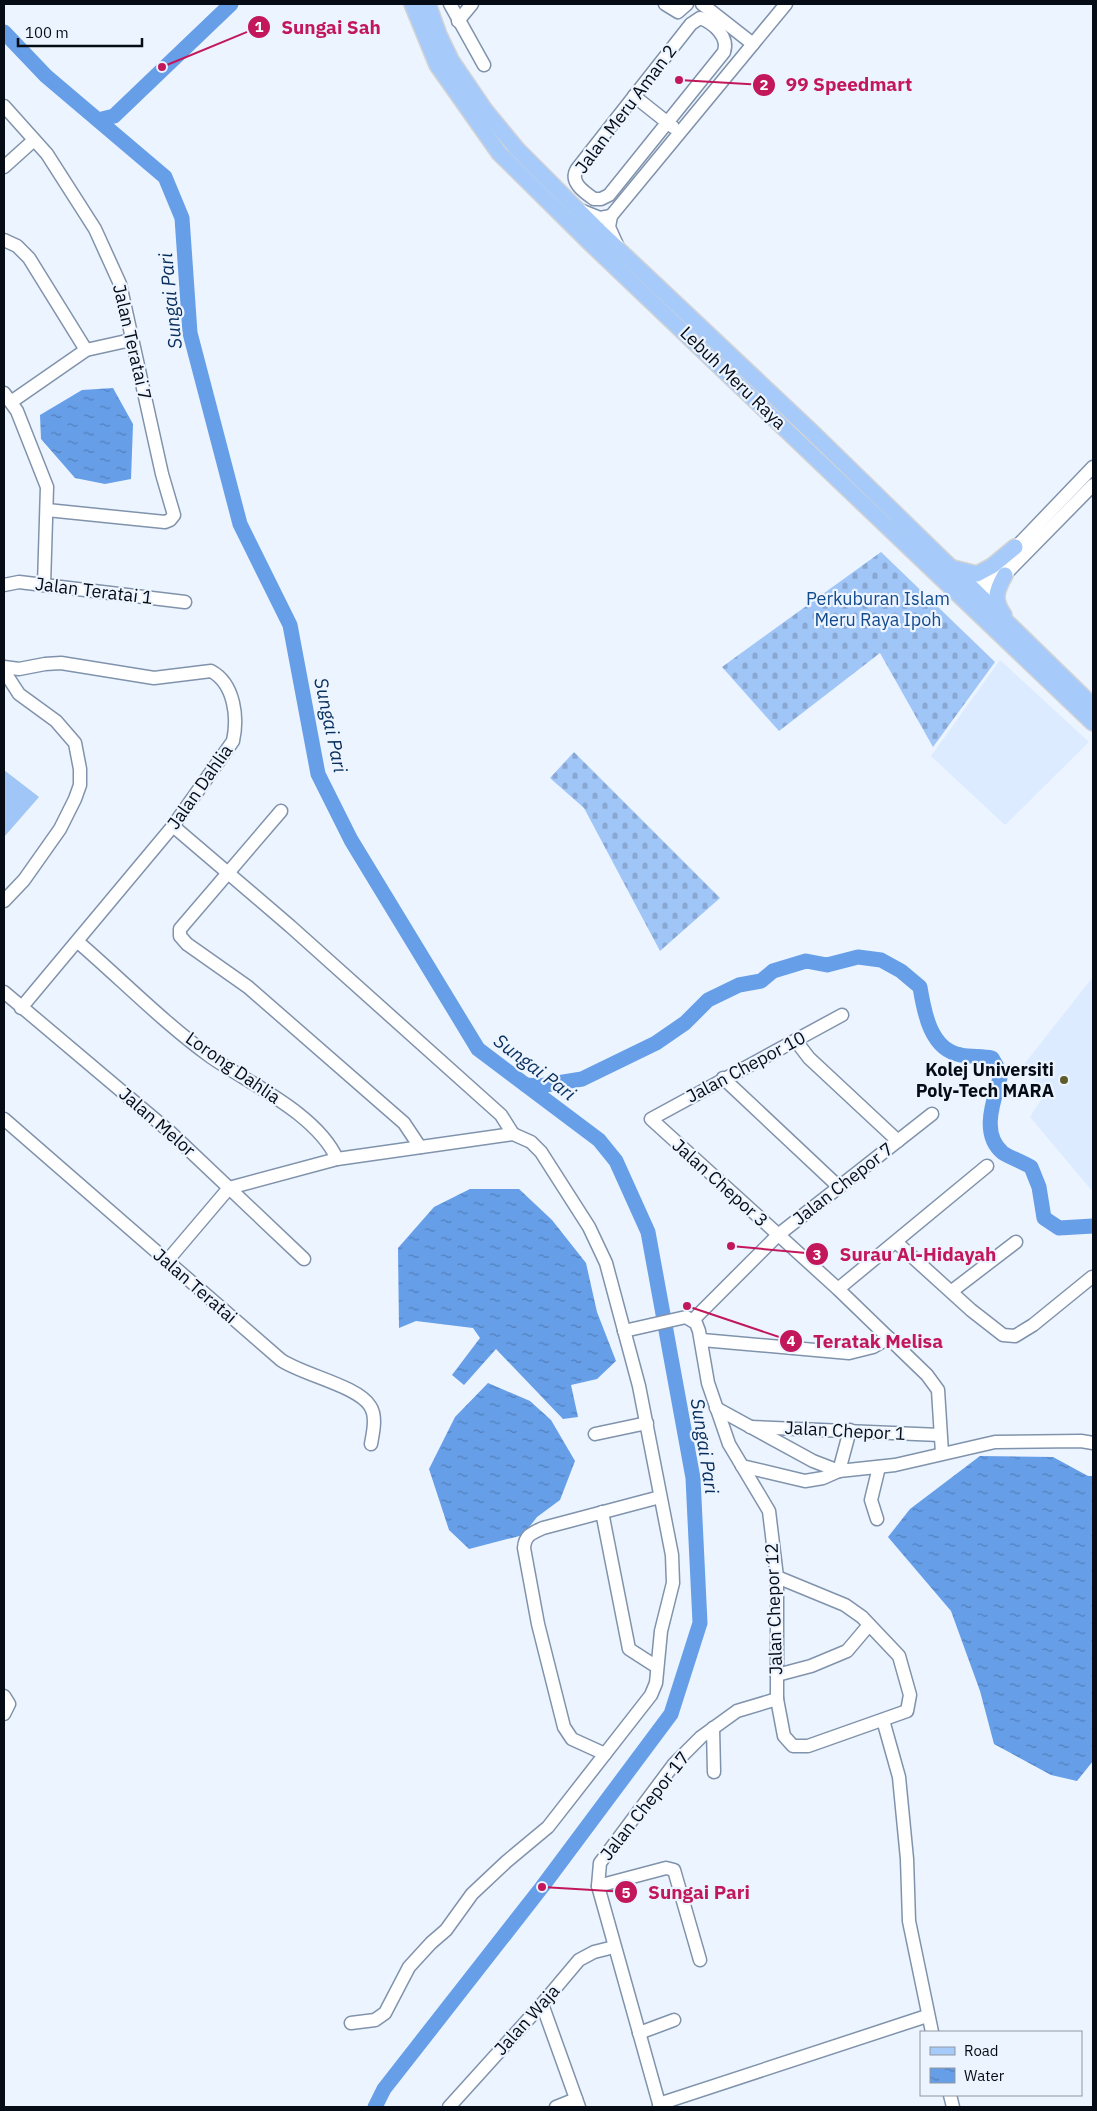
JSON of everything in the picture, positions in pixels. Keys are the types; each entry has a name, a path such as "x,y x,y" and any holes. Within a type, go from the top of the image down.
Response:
{"main road":[{"name":"Lebuh Meru Raya","path":"412,4 437,65 499,153 591,244 975,598 1093,723"},
{"name":"Lebuh Meru Raya","path":"428,4 439,35 451,60 485,110 517,149 621,252 950,566 975,598 1015,630 1093,706"},
{"path":"950,566 977,574 992,566 1015,547"},
{"path":"1005,576 996,594 996,602 1015,630"}],"street":[{"path":"450,4 484,65"},
{"path":"458,21 472,4"},
{"path":"665,4 678,12 687,4"},
{"path":"702,4 753,44"},
{"path":"621,252 609,227 610,216 681,133 786,4"},
{"name":"Jalan Meru Aman 2","path":"698,18 705,20 722,34 726,44 724,52 609,195 598,200 591,198 574,181 573,174 634,96 698,18"},
{"path":"724,52 738,63"},
{"path":"634,96 681,133"},
{"name":"Jalan Teratai 7","path":"4,106 47,154 95,229 120,284 162,474 174,512 172,519 165,522 47,510"},
{"path":"4,167 34,140"},
{"path":"575,207 600,218 610,216"},
{"path":"4,240 17,246 29,258 86,350"},
{"path":"44,585 47,487 38,459 7,397 86,350 131,340"},
{"path":"975,598 1015,547 1093,467"},
{"path":"975,598 1005,576 1093,485"},
{"name":"Jalan Teratai 1","path":"4,585 19,582 185,602"},
{"name":"Jalan Dahlia","path":"4,667 19,669 61,663 154,678 211,671 218,675 224,683 236,712 233,741 173,826 21,1008"},
{"path":"4,671 18,694 56,721 75,743 80,769 80,784 75,799 60,829 24,880 4,901"},
{"path":"281,811 180,929 180,936 187,944 248,987 303,1034 404,1123 420,1146"},
{"path":"173,826 290,926 501,1115 514,1134 531,1142 548,1160 595,1238 606,1263 646,1423 673,1571 673,1583 661,1631 656,1683 651,1695 548,1827 506,1862 472,1894 446,1930 431,1943 409,1968 384,2013 375,2020 350,2023"},
{"name":"Lorong Dahlia","path":"78,942 211,1056 299,1114 333,1150 337,1159"},
{"name":"Jalan Melor","path":"4,992 170,1132 304,1259"},
{"name":"Jalan Chepor 10","path":"650,1119 842,1015"},
{"path":"796,1041 809,1058 898,1140"},
{"path":"723,1078 839,1187"},
{"name":"Jalan Chepor 7","path":"687,1319 778,1235 932,1114"},
{"name":"Jalan Teratai","path":"4,1119 281,1360 291,1367 354,1392 371,1406 374,1422 371,1444"},
{"name":"Jalan Chepor 3","path":"650,1119 838,1289 936,1385 942,1453"},
{"path":"167,1261 229,1188 337,1159 514,1134"},
{"path":"838,1289 987,1166"},
{"path":"896,1242 1003,1335 1014,1336 1034,1325 1092,1277"},
{"path":"952,1292 1016,1242"},
{"path":"624,1331 640,1326 687,1319"},
{"name":"Jalan Chepor 12","path":"687,1319 702,1340 708,1383 729,1444 769,1511 777,1577 777,1699 784,1736 793,1746 808,1746 907,1711 910,1695 898,1656 869,1625"},
{"path":"702,1340 849,1353 873,1347 889,1338"},
{"name":"Jalan Chepor 1","path":"716,1408 813,1461 839,1471"},
{"path":"595,1434 646,1423"},
{"name":"Jalan Chepor 1","path":"750,1427 940,1435"},
{"path":"839,1471 850,1430"},
{"path":"742,1466 805,1481 823,1478 839,1471 879,1467 994,1442 1080,1441 1093,1443"},
{"path":"878,1519 871,1500 879,1467"},
{"path":"605,1754 572,1739 564,1727 538,1624 524,1548 525,1539 529,1534 660,1497"},
{"path":"602,1512 629,1649 657,1667"},
{"path":"777,1577 845,1605 869,1625 847,1651 811,1666 777,1675"},
{"path":"4,1696 9,1704 4,1714"},
{"name":"Jalan Chepor 17","path":"660,2106 598,1886 600,1862 674,1764 693,1744 741,1709 777,1699"},
{"path":"882,1720 899,1777 908,1859 909,1921 927,2016 932,2031"},
{"path":"713,1728 714,1772"},
{"path":"598,1886 666,1868 674,1870 700,1960"},
{"name":"Jalan Waja","path":"449,2107 580,1960 594,1952 614,1947"},
{"path":"542,2004 577,2103 556,2107"},
{"path":"660,2106 927,2016"},
{"path":"639,2033 674,2020"}],"shaded area":[{"path":"1000,660 1089,742 1005,825 931,756"},
{"name":"Kolej Universiti Poly-Tech MARA","path":"1093,977 1093,1192 1030,1117 1046,1092 1022,1067"}],"green space":[{"name":"Perkuburan Islam Meru Raya Ipoh","path":"881,552 995,662 933,747 880,653 779,731 722,667"},
{"path":"574,752 720,898 660,951 584,808 550,778"},
{"path":"4,770 39,797 4,837"}],"water":[{"path":"113,388 133,424 131,479 105,484 75,478 41,439 40,415 82,390"},
{"path":"470,1189 519,1189 552,1220 586,1263 597,1312 616,1361 597,1379 571,1385 578,1417 563,1419 496,1349 464,1385 452,1375 480,1338 473,1328 416,1321 399,1328 398,1248 434,1207"},
{"path":"488,1383 530,1401 551,1420 575,1461 560,1500 537,1517 523,1535 469,1549 449,1530 429,1469 455,1417"},
{"path":"980,1456 1053,1457 1088,1476 1093,1476 1093,1761 1077,1781 1051,1775 994,1744 980,1691 951,1611 888,1537 910,1509"}],"waterway":[{"path":"98,120 114,116 231,4"},
{"name":"Sungai Pari","path":"4,32 46,76 165,177 182,218 190,333 240,524 290,625 318,774 351,840 478,1049 599,1140 616,1161 648,1232 693,1478 700,1623 671,1714 542,1887 384,2089 375,2107"},
{"path":"526,1085 539,1086 582,1079 656,1043 685,1023 708,1000 739,985 761,981 773,971 806,961 827,965 858,957 881,960 901,971 920,987 930,1028 942,1046 951,1052 961,1055 992,1058 1001,1074 991,1115 990,1126 992,1136 996,1145 1003,1153 1031,1167 1039,1187 1044,1218 1059,1228 1093,1226"}],"place":[{"name":"Sungai Sah","path":"162,67"},
{"name":"99 Speedmart","path":"679,80"},
{"name":"Kolej Universiti Poly-Tech MARA","path":"1064,1080"},
{"name":"Surau Al-Hidayah","path":"731,1246"},
{"name":"Teratak Melisa","path":"687,1306"},
{"name":"Sungai Pari","path":"542,1887"}]}
